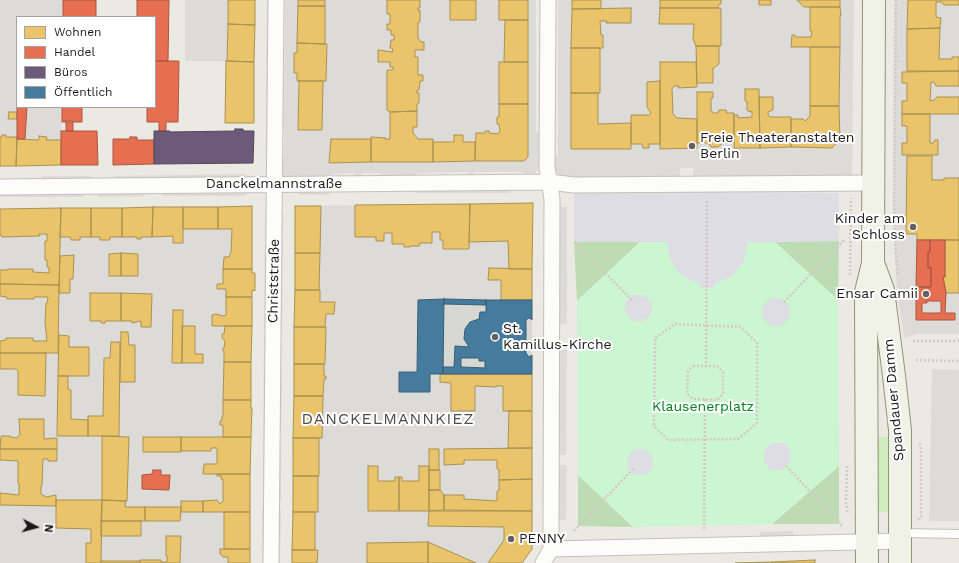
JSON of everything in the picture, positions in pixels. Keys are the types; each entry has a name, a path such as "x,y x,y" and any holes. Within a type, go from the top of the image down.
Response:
{"main road":[{"name":"Spandauer Damm","path":"867,563 866,292 873,263 872,183 874,0"},
{"name":"Spandauer Damm","path":"873,263 882,290 896,393 906,532 900,563"}],"street":[{"name":"Christstraße","path":"271,563 276,0"},
{"path":"543,563 551,549 552,199 547,167 548,0"},
{"name":"Danckelmannstraße","path":"0,187 549,182"},
{"path":"549,182 574,185 872,183"},
{"path":"551,549 868,541 906,532"}],"lane":[{"path":"906,532 959,534"}],"path":[{"path":"896,0 894,202 895,239 899,279"},
{"path":"706,366 707,201"},
{"path":"784,302 844,240"},
{"path":"574,242 633,301"},
{"path":"675,324 741,327 757,343 757,423 738,439 705,440 668,440 654,426 655,338 675,324"},
{"path":"913,341 959,341"},
{"path":"916,360 959,360"},
{"path":"693,366 717,366 723,372 723,394 717,400 705,399 693,399 687,394 688,372 693,366"},
{"path":"704,529 705,399"},
{"path":"906,532 921,516 921,446 918,441"},
{"path":"786,466 844,528"},
{"path":"574,531 634,468"},
{"path":"844,503 849,503"}],"shaded area":[{"path":"0,0 63,0 63,16 16,16 16,108 62,108 61,165 0,166"},
{"path":"185,0 255,0 254,62 185,61"},
{"path":"267,0 271,0 271,66 266,66"},
{"path":"285,0 536,0 536,131 541,136 540,167 534,174 526,176 522,172 474,172 472,177 469,177 467,172 417,173 416,178 381,178 380,173 362,173 360,178 356,178 354,173 332,174 330,179 296,179 284,177 281,174 279,157 284,157"},
{"path":"558,0 854,0 852,177 832,178 832,167 755,167 749,179 724,179 724,168 580,168 574,180 560,177 555,171 553,158 558,155"},
{"path":"894,0 959,0 959,334 917,334 904,338 897,290 893,223"},
{"path":"266,74 270,74 270,157 266,156"},
{"path":"280,74 284,74 284,129 279,129"},
{"path":"755,167 832,167 832,178 749,179"},
{"path":"580,168 680,168 680,179 574,180"},
{"path":"693,168 724,168 724,179 693,179"},
{"path":"245,174 249,179 115,181 115,176"},
{"path":"300,174 325,174 327,179 296,179"},
{"path":"42,176 91,176 91,181 42,181"},
{"path":"510,187 510,193 416,193 412,189"},
{"path":"749,188 832,188 832,192 749,193"},
{"path":"573,189 725,190 725,193 573,194"},
{"path":"295,190 329,190 329,195 300,195"},
{"path":"725,190 749,191 749,193 839,193 839,241 748,242 743,263 732,276 714,284 714,288 701,288 700,284 688,279 678,272 670,259 667,242 574,242 574,194 725,193"},
{"path":"98,191 143,191 144,196 98,197"},
{"path":"162,191 250,191 245,196 162,196"},
{"path":"0,192 84,192 84,197 0,197"},
{"path":"533,203 532,300 431,299 430,373 532,374 532,549 522,563 292,563 295,206"},
{"path":"252,206 250,563 0,563 0,209"},
{"path":"557,207 567,207 567,324 557,324"},
{"path":"278,213 283,213 282,328 278,328"},
{"path":"265,214 269,214 268,328 264,328"},
{"path":"633,295 644,295 652,303 651,314 643,322 633,321 626,313 625,302"},
{"path":"776,298 786,302 790,312 786,322 776,326 766,322 762,312 766,302"},
{"path":"431,299 532,300 532,374 430,374"},
{"path":"264,336 268,336 267,488 263,488"},
{"path":"557,350 567,350 566,455 557,455"},
{"path":"932,369 959,370 959,521 929,521"},
{"path":"277,371 282,371 281,433 277,433"},
{"path":"772,443 784,443 791,451 790,461 782,470 771,470 764,462 765,450"},
{"path":"276,445 281,445 281,501 276,501"},
{"path":"640,449 650,452 653,462 650,472 640,475 630,472 627,462 630,452"},
{"path":"557,465 567,465 566,520 557,520"},
{"path":"262,509 267,509 266,563 262,563"},
{"path":"276,509 281,509 280,563 276,563"},
{"path":"793,531 793,536 760,537 760,532"}],"green space":[{"path":"839,241 838,300 775,242"},
{"path":"574,242 640,242 577,301"},
{"name":"Klausenerplatz","path":"640,242 668,242 670,259 688,279 714,288 714,284 732,276 743,263 747,242 775,242 838,300 839,466 772,524 633,527 578,475 577,301"},
{"path":"877,437 889,437 890,512 878,512"},
{"path":"839,466 839,524 772,524"},
{"path":"578,475 633,527 578,526"}],"building: Wohnen":[{"path":"228,0 255,0 255,25 228,24"},
{"path":"298,0 325,0 325,6 298,6"},
{"path":"387,0 420,0 420,8 418,8 418,11 420,10 420,22 418,23 418,38 421,42 424,42 424,50 415,50 415,57 418,57 418,75 423,75 423,81 420,81 419,90 417,90 417,93 419,93 419,103 417,104 417,111 390,112 387,110 387,70 393,70 393,67 390,67 390,62 378,62 378,50 393,52 392,48 390,48 391,40 394,40 394,35 391,35 391,30 387,30 387,24 390,24 390,14 387,14"},
{"path":"450,0 476,0 476,20 450,20"},
{"path":"499,0 528,0 528,20 499,20"},
{"path":"572,0 601,0 601,9 572,9"},
{"path":"660,0 721,0 721,4 718,5 718,8 660,8"},
{"path":"759,0 771,0 771,5 759,5"},
{"path":"797,0 840,0 840,7 804,7"},
{"path":"908,0 959,0 959,5 944,5 942,2 936,2 936,17 941,18 940,28 907,29"},
{"path":"298,6 325,6 325,44 297,43"},
{"path":"810,7 840,7 840,47 791,47 792,35 795,35 795,37 811,37"},
{"path":"631,8 631,23 606,23 607,21 600,21 601,35 603,35 603,48 571,48 572,9"},
{"path":"660,8 721,8 721,46 696,46 693,39 694,24 659,24"},
{"path":"505,20 528,20 528,62 504,62"},
{"path":"228,24 255,25 254,62 227,61"},
{"path":"940,28 939,59 952,59 952,57 959,57 959,71 907,71 907,29"},
{"path":"297,43 327,44 326,81 297,81 297,73 294,73 294,53 297,53"},
{"path":"696,46 719,46 719,64 713,68 713,83 697,83"},
{"path":"810,47 840,47 839,106 810,106"},
{"path":"571,48 600,48 600,93 571,93"},
{"path":"226,61 254,62 254,123 225,123"},
{"path":"499,62 528,62 528,104 499,104"},
{"path":"660,62 696,62 697,87 678,88 679,86 674,86 672,89 673,114 677,118 697,119 697,148 660,149"},
{"path":"959,71 959,86 936,86 934,82 931,82 930,101 937,97 959,97 959,114 902,114 902,101 907,101 907,83 902,83 902,72"},
{"path":"299,81 323,81 322,130 298,130"},
{"path":"660,81 660,144 649,144 649,148 643,148 642,144 631,144 631,115 649,115 651,113 647,107 647,82"},
{"path":"745,89 759,89 760,148 734,148 734,115 738,115 738,118 752,117 752,111 749,112 747,110"},
{"path":"697,92 713,92 713,98 711,98 711,110 713,113 718,113 719,110 726,110 727,113 734,113 734,142 723,143 718,147 711,147 708,143 697,143"},
{"path":"571,93 598,93 598,124 631,123 631,149 571,149"},
{"path":"759,97 773,97 773,110 768,112 770,117 791,117 791,147 760,148"},
{"path":"499,104 528,104 528,157 524,161 475,161 476,133 485,133 485,131 489,131 489,133 498,134 500,131 499,124 497,124 497,117 499,117"},
{"path":"810,106 839,106 840,140 832,148 791,147 791,119 803,119 805,121 810,116"},
{"path":"417,111 417,127 413,127 413,133 418,139 433,139 433,162 371,162 371,137 390,139 390,112"},
{"path":"9,112 17,112 17,119 8,119"},
{"path":"902,114 930,114 930,143 938,140 938,155 902,155 902,143 907,143 907,126 902,126"},
{"path":"2,135 6,135 6,137 17,137 16,166 0,166 0,137 2,137"},
{"path":"454,135 463,135 463,142 475,142 475,161 433,162 433,142 454,142"},
{"path":"39,136 47,137 46,140 61,140 61,165 16,166 17,139 39,140"},
{"path":"331,139 371,139 371,162 329,163"},
{"path":"907,156 932,156 932,180 959,178 959,240 917,240 917,234 906,234"},
{"path":"533,203 532,269 509,269 508,241 469,242 470,204"},
{"path":"470,204 469,249 443,249 443,240 440,240 440,232 432,232 432,243 420,243 419,246 410,247 404,247 404,244 392,244 392,233 384,233 384,241 376,241 376,237 355,237 355,205"},
{"path":"252,206 252,269 223,269 224,257 229,257 231,252 232,229 218,229 218,207"},
{"path":"295,206 321,206 320,253 295,253"},
{"path":"153,207 152,237 141,237 141,239 137,239 137,237 122,237 122,208"},
{"path":"153,207 183,207 183,243 173,243 173,236 152,237"},
{"path":"183,207 218,207 218,229 183,229"},
{"path":"61,208 59,285 0,284 0,270 33,269 33,272 49,273 49,267 47,267 47,260 45,260 45,241 47,241 47,234 39,234 40,236 2,237 0,235 0,209"},
{"path":"61,208 91,208 91,237 80,237 80,240 71,240 70,237 60,237"},
{"path":"91,208 122,208 122,237 110,237 110,240 100,240 100,237 91,237"},
{"path":"945,240 959,240 959,293 946,293 943,277 945,277"},
{"path":"121,253 121,276 109,276 109,254"},
{"path":"121,253 138,254 138,276 121,276"},
{"path":"295,253 320,253 319,290 295,290"},
{"path":"74,255 73,279 70,279 70,293 59,293 60,256"},
{"path":"489,268 532,269 532,300 501,300 501,280 488,280"},
{"path":"223,269 252,269 252,273 255,273 255,291 252,290 252,297 226,297 226,289 217,289 217,284 223,284"},
{"path":"0,284 59,285 58,353 0,353 0,341 6,340 6,338 33,338 33,341 47,341 45,322 46,303 48,297 34,297 34,299 7,299 7,297 0,296"},
{"path":"295,290 320,290 320,302 335,302 334,314 326,314 325,327 294,327"},
{"path":"90,293 121,293 121,321 105,321 105,323 101,323 101,321 90,321"},
{"path":"121,293 152,294 151,327 141,327 141,321 132,323 132,321 121,321"},
{"path":"226,297 252,297 252,326 212,326 212,315 226,315"},
{"path":"173,310 183,310 182,363 172,363"},
{"path":"182,326 195,326 195,354 203,354 203,363 182,363"},
{"path":"225,326 252,326 251,362 224,362 223,348 225,341 222,338 222,334 224,334"},
{"path":"294,327 326,327 325,364 294,364"},
{"path":"121,332 128,332 129,345 135,345 135,382 120,382"},
{"path":"59,335 69,336 69,347 89,347 89,376 58,376"},
{"path":"111,342 120,342 119,436 88,436 88,416 103,416 104,358 110,358"},
{"path":"0,353 46,353 45,396 18,395 18,371 16,369 0,369"},
{"path":"224,362 251,362 251,400 223,400"},
{"path":"294,364 324,364 324,376 326,376 326,379 324,379 323,396 294,396"},
{"path":"440,374 532,374 532,411 503,411 503,386 475,386 475,411 451,411 451,383 440,382"},
{"path":"58,376 68,376 68,389 71,390 71,419 88,420 88,436 57,436"},
{"path":"294,396 323,396 322,438 293,438"},
{"path":"223,400 251,400 251,437 223,437 223,425 220,425 220,421 222,421 223,416"},
{"path":"509,411 532,411 532,448 508,448"},
{"path":"19,419 44,419 44,439 57,438 57,449 0,449 1,436 17,438 20,434"},
{"path":"102,436 129,437 127,501 102,500"},
{"path":"143,437 181,437 181,452 143,452"},
{"path":"181,437 251,437 250,474 203,474 204,464 217,464 217,448 211,448 211,451 181,451"},
{"path":"293,438 319,438 319,476 293,476"},
{"path":"532,448 532,479 499,480 497,460 464,460 464,464 444,465 444,449"},
{"path":"0,449 57,449 57,461 48,461 48,459 43,459 41,486 41,494 46,497 56,495 56,506 0,505 0,493 19,495 19,483 18,461 0,460"},
{"path":"429,449 439,449 439,470 429,470"},
{"path":"368,466 378,466 378,481 395,481 395,477 399,477 399,511 368,511"},
{"path":"419,466 429,466 429,511 399,511 399,477 402,477 402,481 419,481"},
{"path":"429,470 440,470 440,490 429,490"},
{"path":"217,474 250,474 250,512 203,512 203,501 217,500 220,504 223,501 223,479 221,479 221,476 217,476"},
{"path":"293,476 318,476 318,512 293,512"},
{"path":"532,479 532,511 444,510 444,495 464,495 464,499 497,501 499,480"},
{"path":"429,490 440,490 444,495 444,510 429,511"},
{"path":"56,500 102,500 101,563 86,563 86,543 91,543 91,529 56,528"},
{"path":"102,500 126,501 125,507 145,507 145,521 101,521"},
{"path":"181,501 203,501 203,512 181,512"},
{"path":"145,507 181,507 180,521 145,521"},
{"path":"429,511 532,511 532,549 522,563 488,563 504,540 504,527 428,526"},
{"path":"224,512 250,512 250,549 224,549"},
{"path":"293,512 315,512 315,550 292,550"},
{"path":"101,521 141,521 141,536 101,536"},
{"path":"166,536 181,536 180,563 140,563 140,560 161,560 161,562 167,562"},
{"path":"428,542 428,563 367,563 367,543"},
{"path":"428,542 476,563 428,563"},
{"path":"220,549 250,549 250,563 228,563 228,557 223,557 220,554"},
{"path":"292,550 318,550 317,563 292,563"},
{"path":"815,560 815,563 772,563 772,562"},
{"path":"101,561 140,561 140,563 101,563"},
{"path":"772,562 772,563 735,563"}],"building: Handel":[{"path":"63,0 96,0 96,16 63,16"},
{"path":"137,0 169,0 168,61 156,61 156,16 137,16"},
{"path":"156,61 179,61 178,122 166,122 166,131 159,131 159,122 147,122 147,108 156,108"},
{"path":"17,108 27,108 25,139 17,139"},
{"path":"62,108 82,108 82,122 62,122"},
{"path":"66,121 73,121 73,131 66,131"},
{"path":"61,131 97,131 98,165 61,165"},
{"path":"130,137 137,137 137,140 154,140 154,164 113,165 113,139 130,139"},
{"path":"917,240 930,240 928,268 931,267 931,287 916,287"},
{"path":"930,240 945,240 945,277 943,277 946,293 945,313 955,313 955,320 916,320 916,287 931,287 931,267 928,268 928,252 930,252","holes":["927,301 941,301 941,313 922,313 922,303 927,303"]},
{"path":"153,470 161,470 161,475 170,475 169,490 142,489 142,475 152,474"}],"building: Büros":[{"path":"235,129 254,131 253,163 154,164 154,131 235,131"}],"building: Öffentlich":[{"path":"444,299 443,374 430,374 430,392 399,392 399,372 417,372 418,300"},
{"path":"444,299 486,300 486,305 444,304"},
{"name":"St. Kamillus-Kirche","path":"486,300 532,300 532,320 530,318 526,320 526,353 529,357 532,355 532,374 443,374 443,367 454,367 455,346 469,347 464,339 465,329 470,322 479,319 480,312 486,312","holes":["461,358 479,358 479,361 485,361 485,368 461,367"]}],"place":[{"name":"Freie Theateranstalten Berlin","path":"692,146"},
{"name":"Kinder am Schloss","path":"913,227"},
{"name":"Ensar Camii","path":"926,294"},
{"name":"St. Kamillus-Kirche","path":"495,337"},
{"name":"PENNY","path":"511,539"}],"district":[{"name":"DANCKELMANNKIEZ","path":"388,419"}]}
